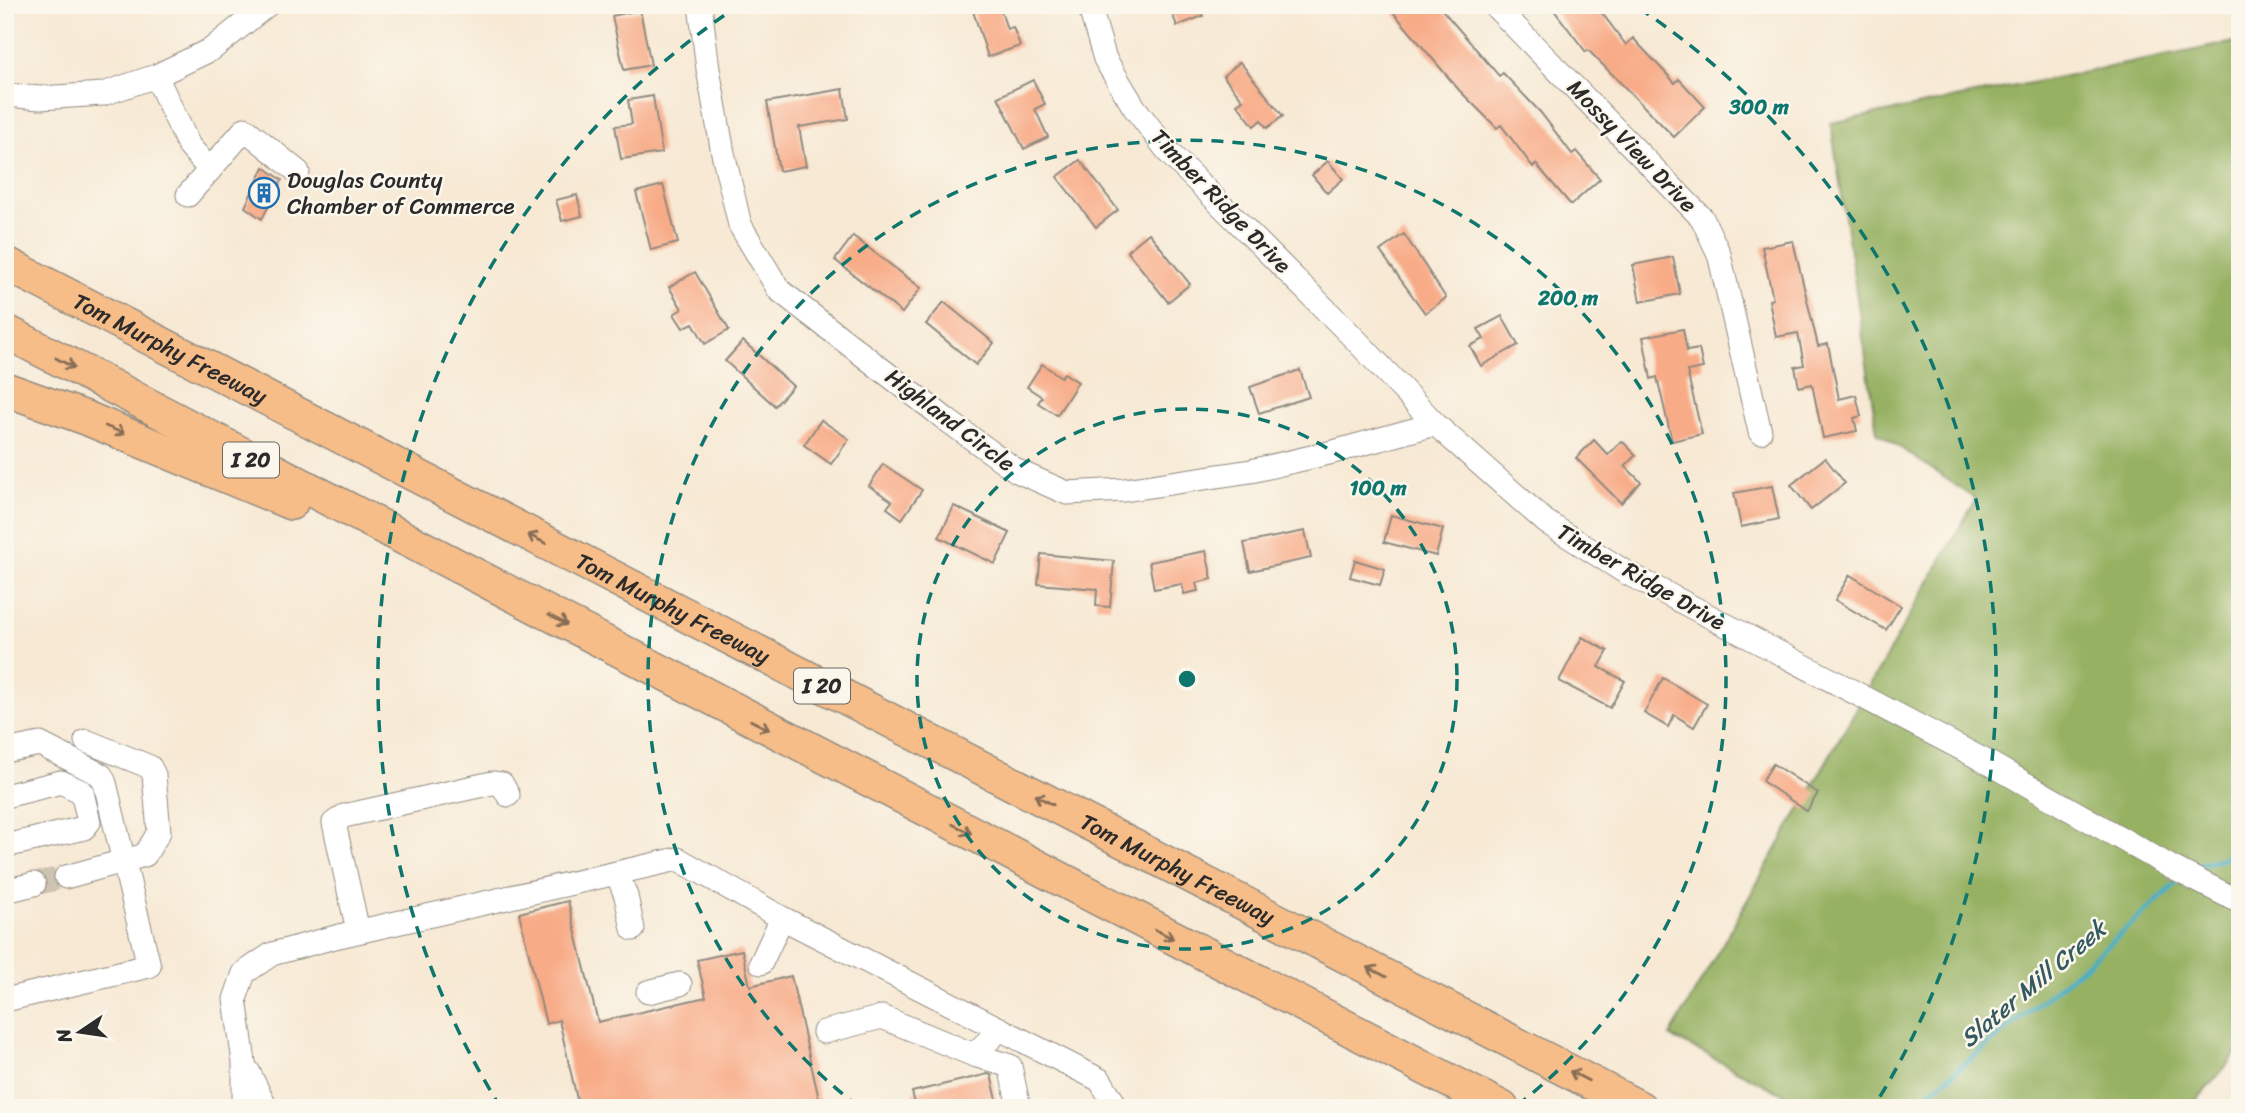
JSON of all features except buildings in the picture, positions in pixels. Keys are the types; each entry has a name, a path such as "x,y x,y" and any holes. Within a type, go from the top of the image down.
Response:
{"highway":[{"name":"Tom Murphy Freeway","path":"5,263 1640,1108"},
{"name":"I 20","path":"5,331 1502,1108"},
{"path":"5,390 86,418 497,588"}],"street":[{"path":"5,95 40,98 103,93 156,76 212,50 267,5"},
{"name":"Highland Circle","path":"700,5 723,153 740,225 779,290 1017,471 1067,494 1124,491 1251,471 1435,424"},
{"name":"Timber Ridge Drive","path":"1089,5 1105,59 1134,107 1170,153 1435,424 1546,522 1625,572 1991,764 2171,867 2240,902"},
{"name":"Mossy View Drive","path":"1494,5 1702,218 1719,254 1760,432"},
{"path":"156,76 188,146 210,170"},
{"path":"188,195 245,129 298,172"},
{"path":"66,877 145,855 159,832 154,775 150,767 86,741"},
{"path":"5,751 40,744 101,775 149,966 5,1000"},
{"path":"5,796 61,782 82,792 89,822 84,828 5,846"},
{"path":"358,931 334,823 344,816 492,783 502,784 508,795"},
{"path":"244,1108 244,1062 235,999 244,974 272,954 358,931 678,859 782,918 1100,1080 1117,1108"},
{"path":"617,873 626,896 633,929"},
{"path":"5,891 34,884"},
{"path":"761,962 782,918"},
{"path":"648,992 680,984"},
{"path":"824,1032 882,1017 974,1055 1010,1066 1019,1108"},
{"path":"974,1055 1000,1029"},
{"path":"244,1062 266,1108"}],"green space":[{"path":"2240,41 2240,1050 2190,1108 1810,1108 1670,1036 1976,499 1877,432 1831,123"}],"waterway":[{"name":"Slater Mill Creek","path":"2199,865 2240,854"},
{"name":"Slater Mill Creek","path":"1911,1108 2090,961 2175,885"}],"tunnel":[{"path":"34,884 66,877"}],"place":[{"name":"Douglas County Chamber of Commerce","path":"264,193"}]}
